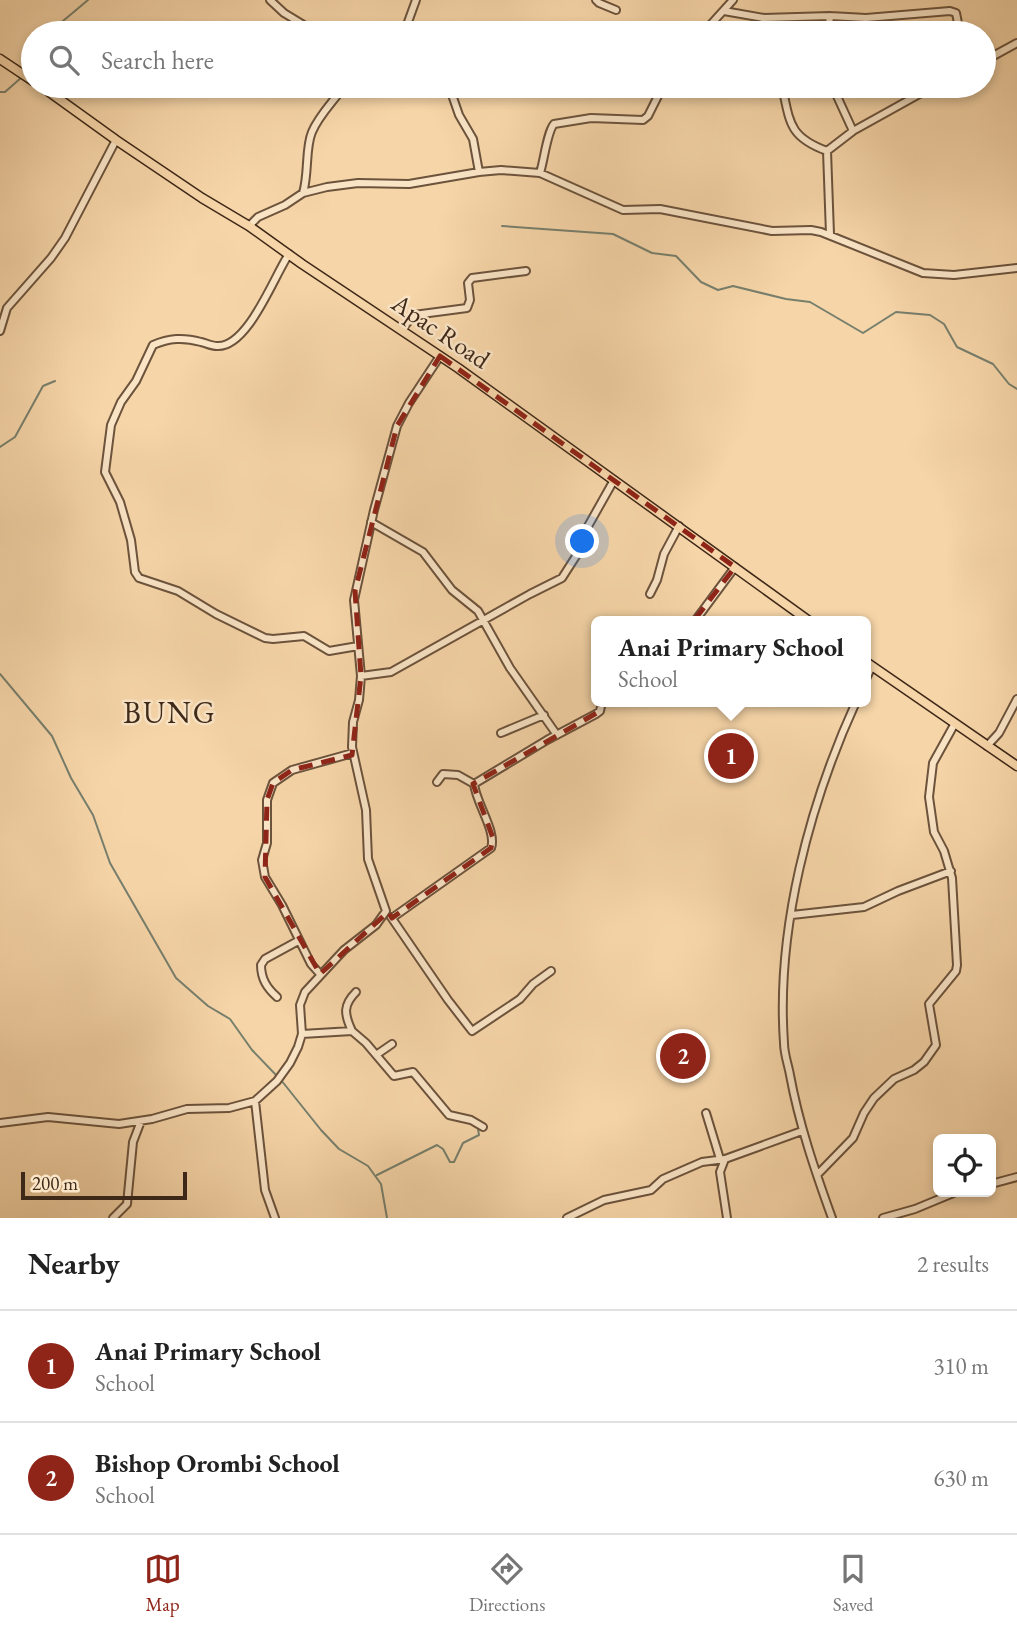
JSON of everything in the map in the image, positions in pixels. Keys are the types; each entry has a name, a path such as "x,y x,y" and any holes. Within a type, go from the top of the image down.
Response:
{"main road":[{"path":"0,59 21,73"},
{"name":"Apac Road","path":"58,98 116,140 249,226 440,356 802,616"},
{"path":"871,665 1017,766"}],"street":[{"path":"270,0 297,21"},
{"path":"408,21 416,0"},
{"path":"596,0 599,4 616,10"},
{"path":"714,21 733,0"},
{"path":"724,11 764,18 866,18 953,11 958,21"},
{"path":"829,21 830,16"},
{"path":"996,54 1017,43"},
{"path":"303,193 308,176 312,132 336,98"},
{"path":"453,98 459,115 473,139 480,172"},
{"path":"540,173 552,125 591,118 643,120 649,116 657,98"},
{"path":"785,98 790,120 798,136 812,146 827,151"},
{"path":"838,98 853,131"},
{"path":"827,151 853,131 912,98"},
{"path":"0,331 7,308 51,258 69,231 116,140"},
{"path":"827,151 830,234"},
{"path":"249,226 258,217 285,205 303,193 327,187 358,183 408,184 501,170 540,173 623,209 660,209 772,230 811,230 830,234 923,272 954,275 1017,268"},
{"path":"289,254 277,271 255,318 227,344 215,346 178,338 166,339 153,345 111,425 105,472 120,502 131,540 135,572 139,578 178,591 216,614 265,638 304,636 329,650 358,646"},
{"path":"401,330 414,315 467,308 470,300 468,282 472,278 526,271"},
{"path":"440,356 397,426 371,522 354,600 360,676 359,699 352,722 353,753 366,810 368,859 386,911 472,1031 520,999 533,984 551,971"},
{"path":"360,676 391,672 565,575 614,480"},
{"path":"371,522 423,552 452,590 468,602 484,620 510,668 557,735"},
{"path":"650,594 664,554 679,527"},
{"path":"699,616 736,567"},
{"path":"987,746 999,733 1017,699"},
{"path":"474,784 596,714 601,707"},
{"path":"832,1218 802,1131 784,1045 785,966 804,851 828,765 854,707"},
{"path":"501,733 544,715"},
{"path":"818,1174 853,1138 874,1098 894,1079 924,1062 935,1048 929,1004 956,971 957,965 951,871 934,832 929,797 933,763 954,725"},
{"path":"320,974 310,964 282,905 265,877 262,867 267,843 267,800 273,783 292,770 353,753"},
{"path":"438,782 443,775 452,773 474,784"},
{"path":"392,918 491,848 493,838 476,797 474,784"},
{"path":"792,915 869,906 898,891 951,871"},
{"path":"0,1123 48,1117 107,1124 141,1121 190,1108 229,1108 255,1101 277,1081 290,1063 302,1034 300,1005 305,992 344,950 372,929 386,911"},
{"path":"277,997 266,985 261,965 265,959 298,941"},
{"path":"356,992 344,1010 352,1031 394,1076 413,1072 449,1115 471,1120 483,1127"},
{"path":"302,1034 352,1031"},
{"path":"376,1055 393,1044"},
{"path":"255,1101 265,1190 275,1218"},
{"path":"706,1113 723,1159 720,1172 727,1218"},
{"path":"113,1218 127,1204 133,1142 141,1121"},
{"path":"567,1218 604,1200 651,1191 667,1177 702,1162 723,1159 802,1131"},
{"path":"996,1183 1017,1177"},
{"path":"883,1218 944,1197"}],"highlighted area":[{"path":"440,356 735,567 689,627 608,676 599,691 600,711 473,784 493,838 491,848 392,918 388,912 320,974 265,877 267,800 273,783 292,770 352,755 361,676 355,591 397,426"}],"waterway":[{"path":"63,21 88,0"},
{"path":"0,92 5,92 21,78"},
{"path":"502,226 613,234 652,253 676,256 701,282 718,290 733,286 810,302 863,333 896,312 930,315 944,324 957,347 993,364 1009,384 1017,389"},
{"path":"0,447 15,437 43,386 55,381"},
{"path":"0,674 52,736 71,778 93,815 110,863 176,978 208,1006 230,1019 252,1050 277,1076"},
{"path":"281,1080 339,1149 368,1166 381,1184 387,1218"},
{"path":"377,1175 437,1145 443,1149 450,1162 454,1162 463,1143 479,1135 478,1129"}],"place":[{"name":"Anai Primary School","path":"731,756"},
{"name":"Bishop Orombi School","path":"683,1056"}],"district":[{"name":"BUNG","path":"170,712"}]}
